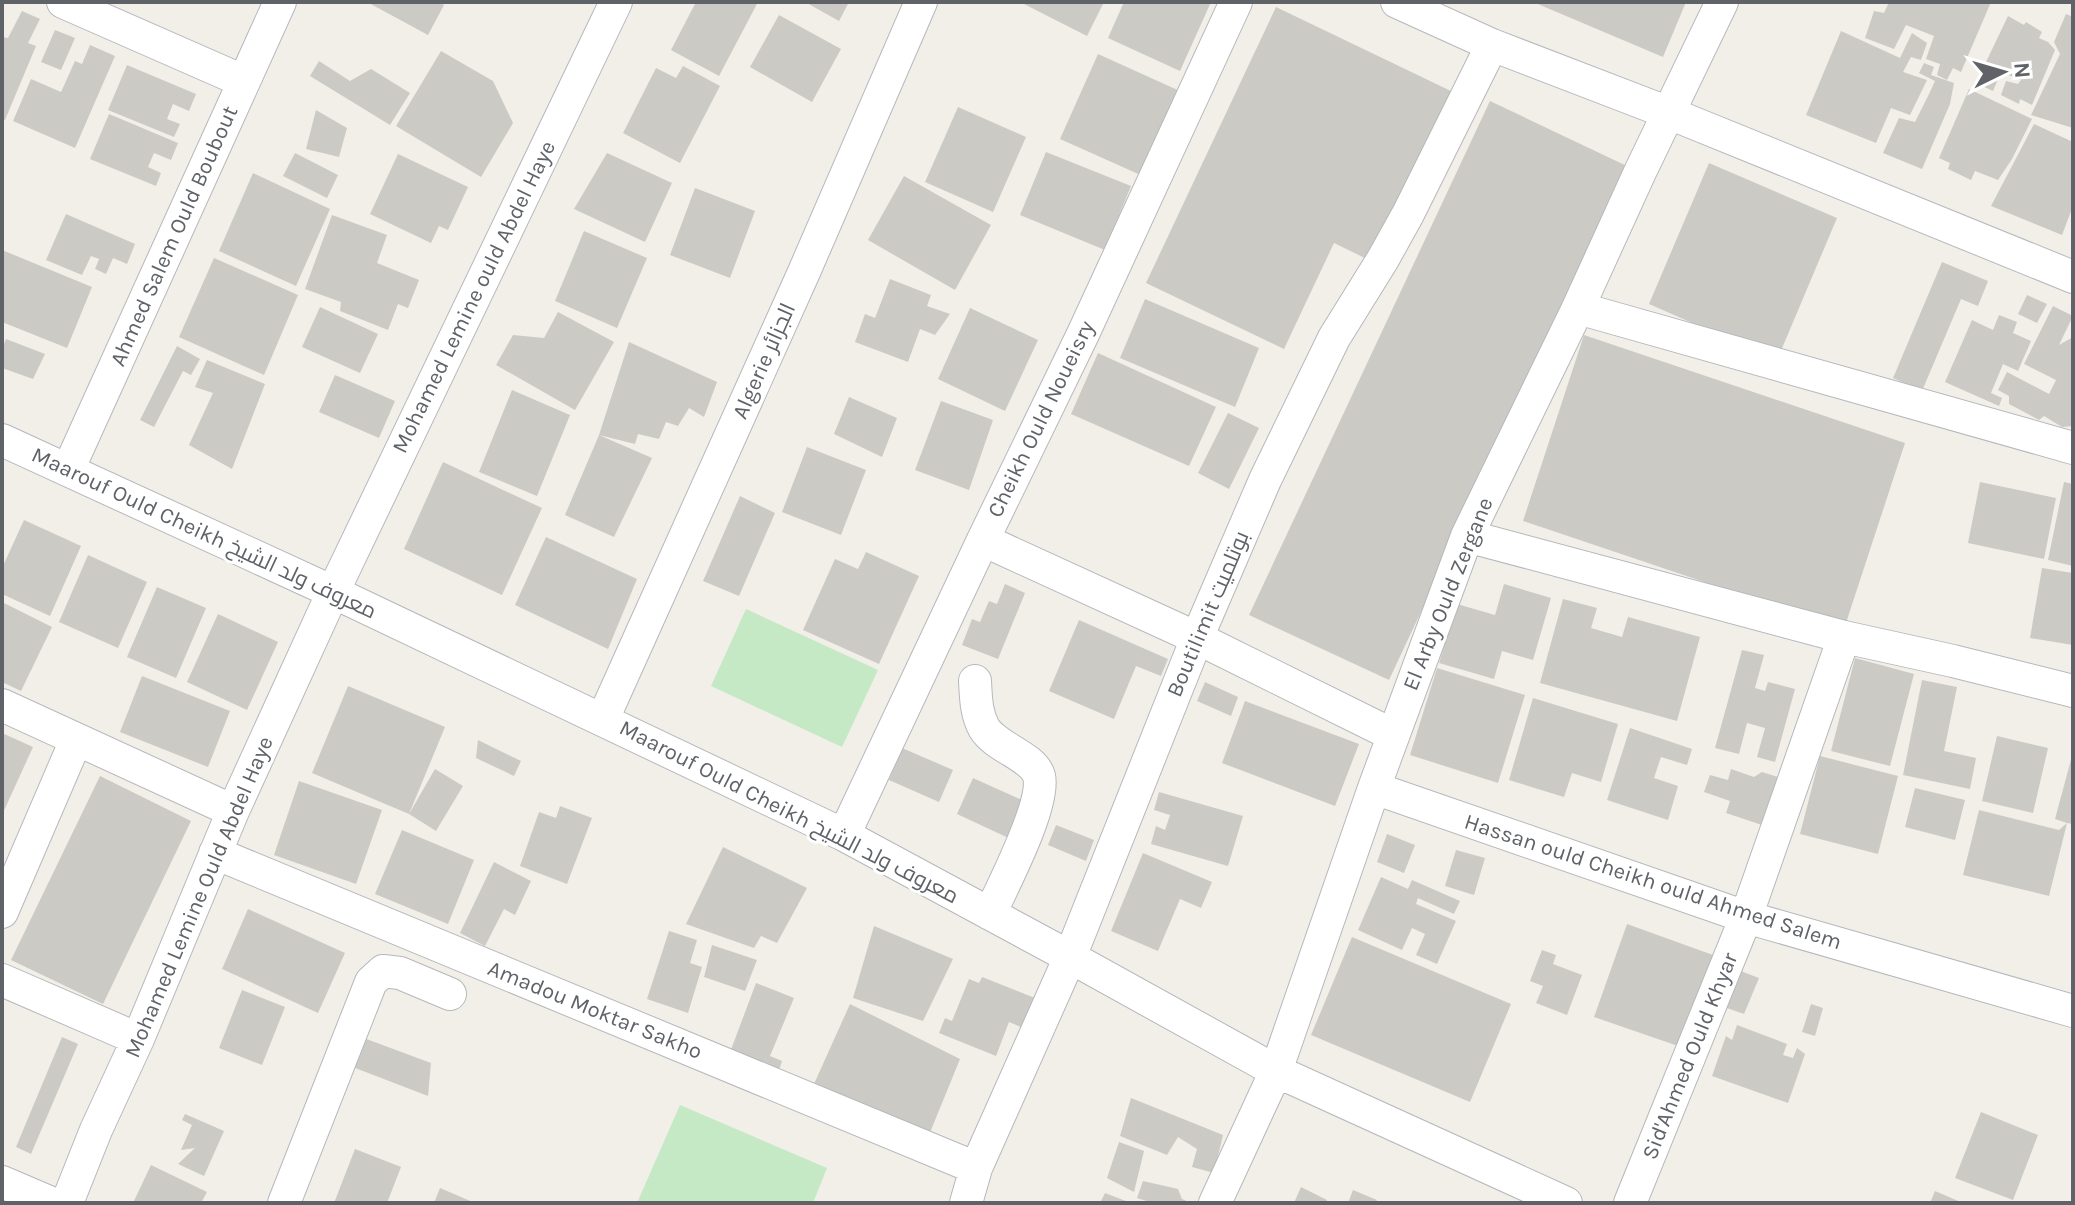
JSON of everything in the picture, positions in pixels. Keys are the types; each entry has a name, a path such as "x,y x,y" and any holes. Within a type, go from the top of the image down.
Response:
{"street":[{"path":"63,2 243,81"},
{"name":"Ahmed Salem Ould Boubout","path":"68,470 280,2"},
{"name":"Mohamed Lemine ould Abdel Haye","path":"333,592 616,2"},
{"name":"Algerie الجزائر","path":"603,719 804,272 921,2"},
{"name":"Cheikh Ould Noueisry","path":"844,835 1083,334 1236,2"},
{"path":"1397,2 1492,45 1669,113 2073,277"},
{"name":"El Arby Ould Zergane","path":"1215,1203 1276,1071 1374,788 1467,536 1722,2"},
{"name":"Boutilimit بوتلميت","path":"966,1203 976,1168 1070,957 1197,638 1265,480 1334,338 1408,214 1492,45"},
{"path":"1578,308 2073,448"},
{"name":"Maarouf Ould Cheikh معروف ولد الشيخ","path":"2,440 333,592 844,835 1276,1071 1566,1203"},
{"path":"1467,536 1844,637 2073,691"},
{"path":"983,540 1197,638 1393,735"},
{"name":"Mohamed Lemine Ould Abdel Haye","path":"67,1203 233,811 333,592"},
{"name":"Sid'Ahmed Ould Khyar","path":"1630,1203 1746,917 1844,637"},
{"path":"975,681 976,709 985,730 997,743 1029,762 1039,774 1036,808 990,914"},
{"path":"2,705 233,811"},
{"path":"2,912 76,740"},
{"name":"Hassan ould Cheikh ould Ahmed Salem","path":"1374,788 1746,917 2073,1011"},
{"name":"Amadou Moktar Sakho","path":"215,853 976,1168"},
{"path":"284,1203 371,982 383,971 400,973 450,994"},
{"path":"2,980 138,1039"},
{"path":"2,1182 51,1203"}],"green space":[{"path":"746,609 878,670 842,747 711,686"},
{"path":"680,1105 827,1168 813,1203 637,1203"}],"building":[{"path":"367,2 439,2 444,5 428,35"},
{"path":"696,2 758,2 719,76 671,50"},
{"path":"805,2 849,2 839,21"},
{"path":"1020,2 1104,2 1087,36"},
{"path":"1124,2 1211,2 1180,71 1108,38"},
{"path":"1533,2 1686,2 1663,57"},
{"path":"1889,2 1991,2 1961,72 1953,68 1947,80 1937,75 1940,64 1926,59 1934,36 1906,25 1894,49 1865,38 1874,11 1884,13"},
{"path":"1276,7 1453,92 1373,262 1334,243 1284,349 1146,283"},
{"path":"22,11 40,19 28,43 36,46 5,120 2,119 2,37 8,38"},
{"path":"2066,14 2073,17 2073,128 2031,115 2060,54 2054,42"},
{"path":"779,15 841,49 812,102 750,67"},
{"path":"2008,16 2042,32 2039,38 2055,50 2032,105 2020,99 2019,104 2001,95 2006,81 2018,84 2021,80 2001,72 1993,91 1976,83"},
{"path":"55,30 75,38 61,70 41,62"},
{"path":"1841,31 1900,58 1912,33 1927,43 1921,60 1911,57 1903,72 1927,80 1910,115 1891,108 1876,143 1806,115"},
{"path":"90,45 115,56 75,148 13,121 31,79 61,92 75,61 82,64"},
{"path":"441,51 493,81 513,123 481,177 396,126"},
{"path":"1098,54 1182,92 1145,177 1060,139"},
{"path":"319,61 350,81 371,69 410,93 390,125 310,76"},
{"path":"1924,63 1934,67 1931,75 1954,83 1950,104 1922,169 1883,153 1899,118 1915,122 1935,81 1919,73"},
{"path":"127,65 196,94 189,111 173,104 167,119 180,124 174,137 108,110"},
{"path":"683,66 720,86 680,163 623,133 656,68 676,78"},
{"path":"1969,89 2032,119 1998,180 1975,171 1971,180 1948,169 1950,163 1939,158"},
{"path":"1490,101 1629,167 1389,680 1249,615"},
{"path":"958,107 1026,137 993,212 925,182"},
{"path":"316,110 347,128 339,157 306,149"},
{"path":"109,114 178,143 171,160 154,153 148,167 161,173 156,186 90,159"},
{"path":"2034,124 2073,142 2073,206 2062,235 1991,206"},
{"path":"1046,152 1131,186 1105,250 1020,215"},
{"path":"295,153 338,175 327,198 283,176"},
{"path":"607,153 672,183 645,242 574,209"},
{"path":"398,154 468,187 448,230 439,226 431,243 370,214"},
{"path":"1709,163 1837,218 1777,360 1649,304"},
{"path":"253,173 330,209 296,286 219,251"},
{"path":"904,176 991,225 955,290 868,240"},
{"path":"695,188 755,211 730,278 670,255"},
{"path":"66,214 135,244 127,264 113,258 106,274 95,269 99,259 91,256 82,275 46,260"},
{"path":"332,215 387,235 377,263 419,280 408,308 398,304 388,330 340,311 341,302 305,289"},
{"path":"584,231 647,258 617,328 555,301"},
{"path":"2,250 92,287 67,348 2,322"},
{"path":"214,258 298,295 264,375 179,337"},
{"path":"1942,262 1988,281 1978,306 1961,299 1922,391 1893,378"},
{"path":"890,279 931,295 927,306 950,314 935,335 920,329 908,362 855,342 865,314 875,318"},
{"path":"2027,295 2047,304 2037,323 2018,314"},
{"path":"1145,299 1259,348 1235,407 1120,358"},
{"path":"2053,306 2073,316 2059,345 2073,337 2073,426 2062,427 2044,416 2039,420 2009,404 2009,396 1998,390 2007,372 2049,394 2056,380 2024,364"},
{"path":"320,307 378,334 360,373 302,347"},
{"path":"970,308 1038,340 1005,411 938,379"},
{"path":"558,312 614,342 575,410 496,365 513,335 544,338"},
{"path":"1999,315 2017,322 2013,333 2031,341 2018,371 2003,364 1991,393 2002,398 1999,406 1945,382 1972,320 1993,330"},
{"path":"1584,335 1905,443 1844,629 1523,521"},
{"path":"6,339 45,354 33,379 2,368 2,349"},
{"path":"629,342 717,382 704,417 689,408 678,426 666,422 659,439 638,434 635,444 599,435"},
{"path":"177,346 200,359 191,375 183,371 154,427 140,420"},
{"path":"1098,353 1216,407 1189,466 1071,414"},
{"path":"207,360 265,384 232,469 189,445 213,393 195,387"},
{"path":"335,375 395,401 379,438 319,412"},
{"path":"512,390 570,415 537,496 479,472"},
{"path":"849,397 897,418 882,457 834,434"},
{"path":"941,401 993,420 969,490 915,470"},
{"path":"1228,413 1259,428 1229,489 1198,473"},
{"path":"599,435 652,458 614,537 565,515"},
{"path":"807,447 866,470 841,535 782,512"},
{"path":"443,462 542,508 502,595 404,549"},
{"path":"1980,482 2056,498 2044,559 1968,543"},
{"path":"2064,482 2073,484 2073,566 2048,560"},
{"path":"740,496 775,513 739,596 703,581"},
{"path":"24,520 81,546 50,616 2,594 2,568"},
{"path":"546,537 637,579 608,649 515,605"},
{"path":"866,552 919,576 879,664 803,630 835,559 858,569"},
{"path":"88,555 147,582 118,648 59,622"},
{"path":"2042,568 2073,573 2073,645 2030,638"},
{"path":"1005,584 1025,593 998,659 962,645 972,619 980,622 989,601 997,604"},
{"path":"1504,584 1551,598 1533,660 1502,651 1494,679 1439,663 1457,604 1495,615"},
{"path":"157,587 206,608 176,678 127,657"},
{"path":"1563,599 1597,608 1591,628 1622,637 1628,617 1700,637 1677,721 1540,683"},
{"path":"2,602 52,627 21,691 2,682"},
{"path":"218,614 278,642 247,710 187,682"},
{"path":"1079,620 1168,659 1161,676 1136,666 1114,719 1049,691"},
{"path":"1742,650 1764,655 1755,688 1765,691 1768,682 1795,689 1775,762 1757,757 1765,728 1747,723 1739,754 1715,748"},
{"path":"1855,658 1914,674 1890,766 1831,751"},
{"path":"1437,668 1525,695 1498,783 1410,755"},
{"path":"142,676 230,711 208,767 120,732"},
{"path":"1922,680 1957,687 1944,751 1976,758 1970,789 1903,775"},
{"path":"1205,682 1238,697 1231,716 1197,701"},
{"path":"348,686 445,727 409,814 312,773"},
{"path":"1533,698 1618,724 1601,782 1572,773 1564,797 1509,780"},
{"path":"1245,701 1359,744 1335,806 1222,763"},
{"path":"1630,728 1692,749 1687,765 1661,757 1654,778 1678,786 1668,820 1607,800"},
{"path":"2,733 33,747 2,815"},
{"path":"1997,736 2048,748 2033,813 1982,801"},
{"path":"478,740 521,761 514,776 476,758"},
{"path":"902,748 953,770 939,802 889,780"},
{"path":"1820,756 1898,776 1878,854 1800,834"},
{"path":"2072,756 2073,824 2055,819"},
{"path":"435,769 463,786 436,831 409,814"},
{"path":"1731,769 1754,777 1762,772 1778,777 1762,825 1726,813 1730,801 1704,792 1710,775 1728,780"},
{"path":"100,776 191,821 103,1004 11,960"},
{"path":"973,778 1031,804 1015,841 957,814"},
{"path":"299,781 382,810 356,884 274,855"},
{"path":"1915,788 1965,800 1955,840 1905,827"},
{"path":"1159,792 1243,816 1228,866 1151,844 1156,826 1165,830 1170,815 1154,810"},
{"path":"560,806 592,818 567,884 520,866 539,812 556,818"},
{"path":"1979,810 2059,830 2067,823 2049,896 1963,875"},
{"path":"1056,825 1094,840 1086,861 1048,845"},
{"path":"402,830 474,860 448,924 375,894"},
{"path":"1387,834 1415,845 1404,873 1377,862"},
{"path":"723,847 807,888 777,943 761,936 754,948 686,924"},
{"path":"1456,850 1485,858 1474,895 1445,886"},
{"path":"1143,853 1212,882 1201,908 1180,899 1158,951 1111,931"},
{"path":"494,862 531,881 515,915 504,909 485,946 460,933"},
{"path":"1381,877 1408,889 1412,880 1460,901 1454,914 1418,898 1416,904 1456,921 1437,964 1416,955 1425,934 1412,928 1402,950 1358,930"},
{"path":"248,909 345,953 318,1013 222,969"},
{"path":"1627,924 1713,955 1681,1047 1594,1017"},
{"path":"874,926 953,959 923,1021 853,998"},
{"path":"669,931 697,940 690,963 702,967 688,1013 647,999"},
{"path":"1352,937 1511,1004 1470,1102 1311,1035"},
{"path":"712,945 757,960 745,991 704,977"},
{"path":"1542,950 1556,955 1553,964 1582,975 1567,1015 1536,1003 1543,986 1530,981"},
{"path":"1738,970 1759,978 1744,1014 1724,1007"},
{"path":"982,977 1035,998 1023,1028 1009,1022 996,1056 939,1033 945,1018 952,1021 969,979 979,983"},
{"path":"756,983 794,998 770,1056 782,1061 778,1073 729,1055"},
{"path":"242,990 285,1007 262,1065 219,1048"},
{"path":"850,1004 960,1059 929,1135 814,1084"},
{"path":"1811,1004 1823,1008 1815,1036 1802,1032"},
{"path":"1737,1025 1787,1044 1783,1055 1793,1058 1797,1048 1805,1054 1788,1103 1712,1076 1726,1036 1732,1040"},
{"path":"62,1037 78,1044 31,1154 16,1147"},
{"path":"361,1037 431,1063 428,1096 350,1066"},
{"path":"1131,1098 1223,1135 1214,1173 1192,1167 1197,1149 1178,1137 1167,1155 1120,1136"},
{"path":"1981,1112 2038,1135 2013,1200 1955,1178"},
{"path":"185,1114 224,1131 204,1176 178,1164 195,1148 181,1150 192,1125 182,1120"},
{"path":"1119,1142 1144,1151 1134,1192 1107,1178"},
{"path":"355,1149 401,1167 387,1203 334,1203"},
{"path":"151,1165 207,1192 201,1203 133,1203"},
{"path":"1143,1181 1178,1189 1182,1199 1191,1203 1153,1203 1137,1198"},
{"path":"1301,1187 1327,1200 1326,1203 1294,1203"},
{"path":"440,1188 475,1203 434,1203"},
{"path":"1353,1190 1377,1200 1375,1203 1348,1203"},
{"path":"1935,1191 1963,1203 1930,1203"},
{"path":"1105,1193 1131,1203 1100,1203"}]}
